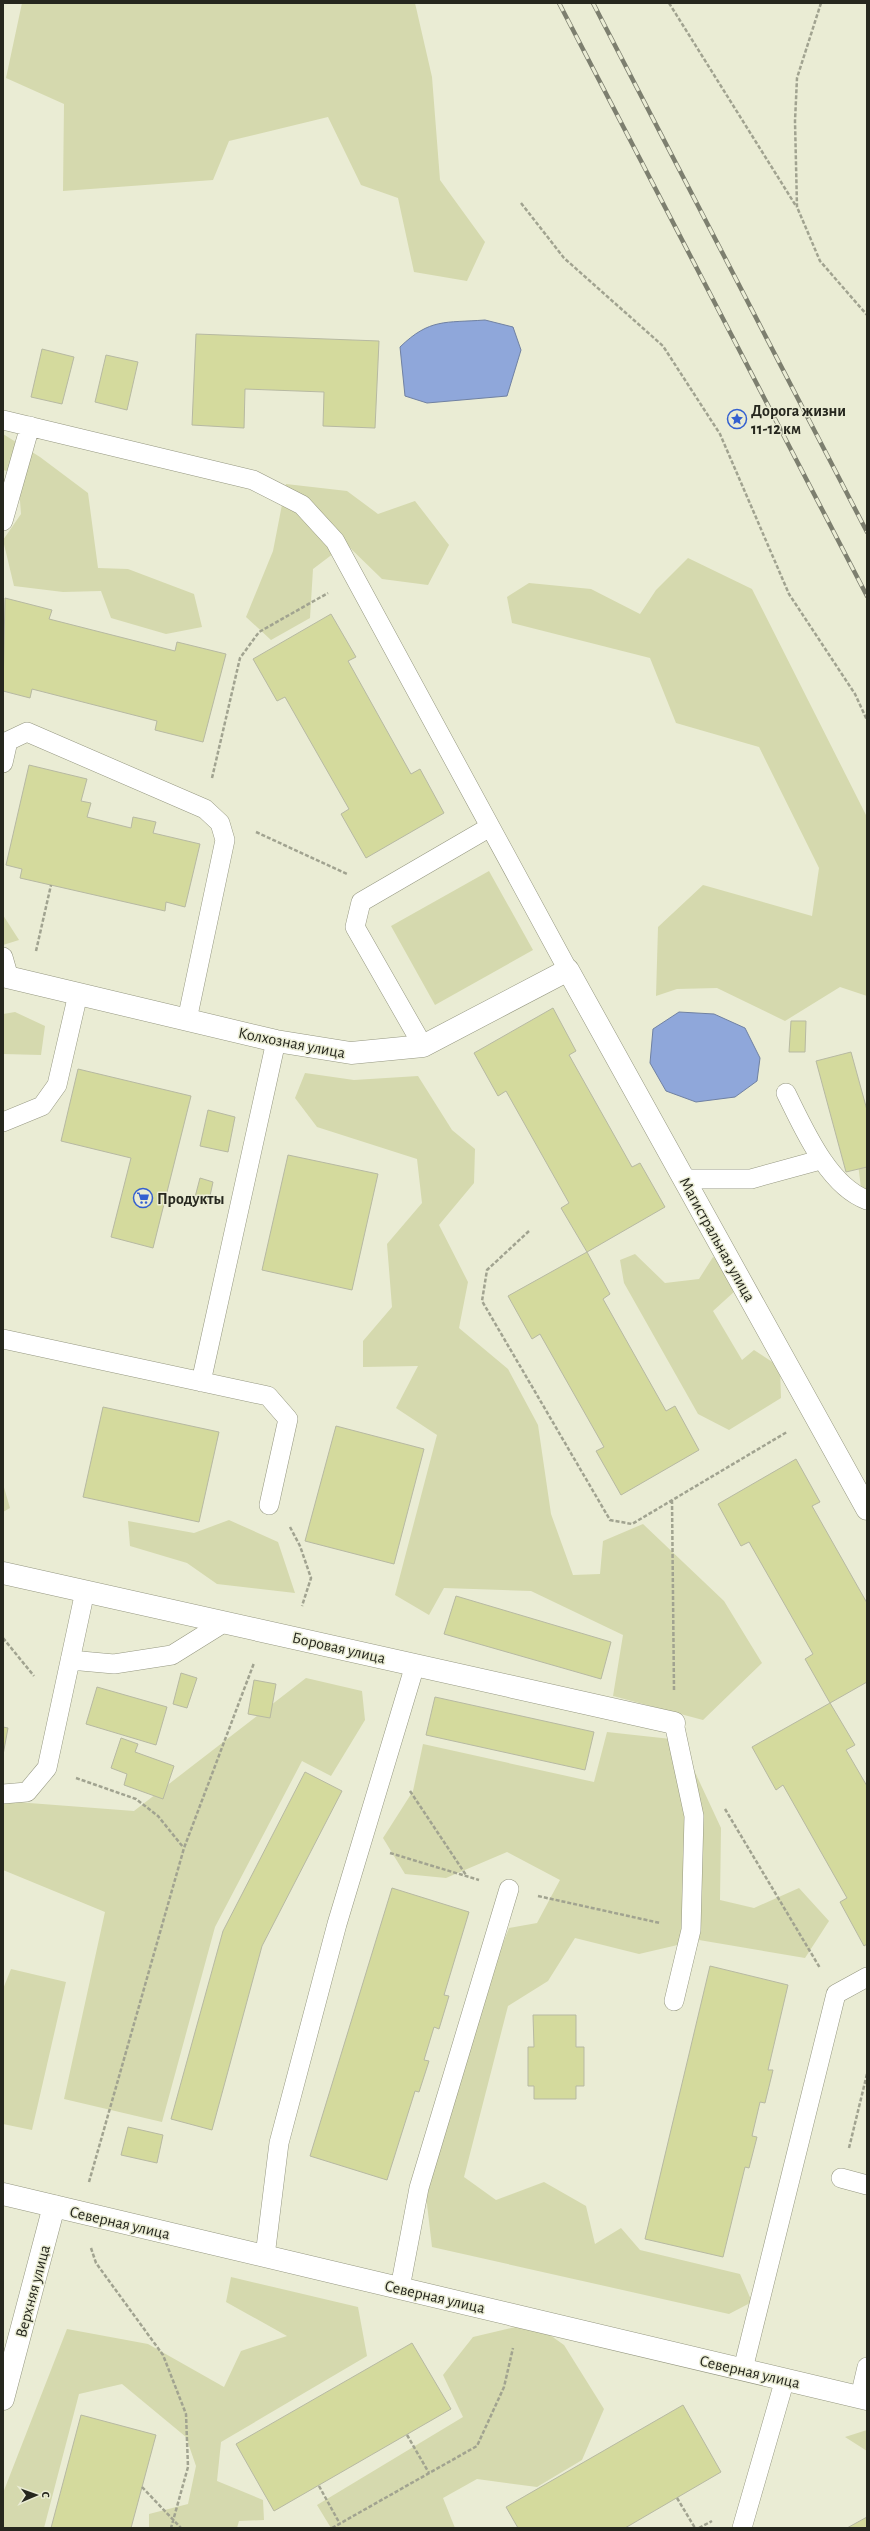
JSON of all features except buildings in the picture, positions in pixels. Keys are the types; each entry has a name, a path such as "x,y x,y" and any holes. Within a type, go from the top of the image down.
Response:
{"street":[{"name":"Колхозная улица","path":"14,979 276,1041 351,1053 423,1046 568,970"},
{"name":"Магистральная улица","path":"568,970 867,1509"},
{"name":"Боровая улица","path":"3,1573 674,1723"},
{"name":"Северная улица","path":"3,2194 863,2398"},
{"name":"Верхняя улица","path":"3,2399 54,2206"}],"lane":[{"path":"3,420 253,480 302,505 335,541 568,970"},
{"path":"3,521 30,426"},
{"path":"3,763 8,741 27,732 205,809 220,823 225,840 187,1020"},
{"path":"423,1046 356,927 361,902 490,827"},
{"path":"3,957 14,979"},
{"path":"3,1122 42,1106 57,1085 78,994"},
{"path":"201,1382 276,1041"},
{"path":"786,1093 820,1160 858,1197 867,1200"},
{"path":"684,1179 751,1179 820,1160"},
{"path":"3,1339 268,1396 288,1419 269,1505"},
{"path":"3,1794 27,1792 47,1768 85,1591"},
{"path":"70,1660 114,1664 172,1655 225,1622"},
{"path":"265,2256 279,2143 337,1924 415,1665"},
{"path":"674,1723 694,1816 691,1930 674,2001"},
{"path":"400,2288 418,2188 509,1889"},
{"path":"743,2370 836,1994 867,1977"},
{"path":"841,2178 867,2185"},
{"path":"863,2398 867,2367"},
{"path":"742,2528 786,2380"}],"path":[{"path":"670,3 797,207 820,261 867,315"},
{"path":"797,207 794,121 797,78 821,3"},
{"path":"521,203 564,258 663,346 720,434 789,594 855,694 867,720"},
{"path":"205,809 240,658 259,632 355,578"},
{"path":"254,832 382,890"},
{"path":"14,979 51,885"},
{"path":"529,1231 487,1270 482,1302 610,1520 632,1524 815,1415"},
{"path":"672,1500 674,1723"},
{"path":"269,1505 287,1522 300,1546 311,1578 293,1637"},
{"path":"172,2528 188,2467 186,2414 163,2355 96,2263 80,2213 184,1848 267,1631"},
{"path":"3,1638 60,1708"},
{"path":"387,1758 466,1876"},
{"path":"47,1768 136,1799 158,1816 184,1848"},
{"path":"722,1804 836,1994"},
{"path":"841,2178 867,2074"},
{"path":"332,2528 477,2446 504,2387 520,2317"},
{"path":"407,2435 429,2473"},
{"path":"319,2486 340,2524"},
{"path":"142,2487 181,2528"},
{"path":"677,2498 694,2528"}],"green space":[{"path":"22,3 415,3 432,77 440,180 485,242 467,281 414,272 398,198 361,185 328,117 229,141 213,180 63,191 64,104 6,78"},
{"path":"3,434 40,457 88,493 98,568 128,569 194,594 202,627 166,634 111,618 101,591 63,592 14,586 3,540 21,514 18,474 3,470"},
{"path":"286,484 347,491 378,514 415,501 449,545 428,585 382,579 346,544 313,569 310,618 271,640 246,617 273,551"},
{"path":"688,558 752,589 867,817 867,996 840,987 785,1021 717,988 677,989 656,996 658,927 703,885 812,916 819,868 759,747 676,723 650,658 512,623 507,597 529,583 591,589 640,614 656,590"},
{"path":"489,871 533,950 435,1005 391,926"},
{"path":"3,915 19,940 3,945"},
{"path":"15,1012 45,1026 41,1055 3,1054 3,1014"},
{"path":"305,1073 354,1080 418,1076 452,1130 475,1149 474,1183 439,1225 468,1282 459,1328 508,1369 538,1425 551,1514 573,1575 600,1574 603,1541 643,1524 724,1601 762,1663 703,1720 613,1696 623,1635 531,1591 444,1588 429,1615 395,1595 437,1435 396,1408 418,1366 363,1367 363,1341 392,1307 387,1244 422,1203 417,1159 317,1127 295,1098"},
{"path":"867,1159 867,1190 861,1188 858,1164"},
{"path":"635,1254 665,1283 699,1279 713,1257 730,1268 735,1291 713,1311 742,1360 754,1350 780,1367 781,1398 729,1430 698,1414 624,1283 620,1260"},
{"path":"3,1484 10,1508 3,1512"},
{"path":"229,1520 278,1542 295,1593 217,1584 187,1563 130,1546 128,1521 194,1533"},
{"path":"306,1678 362,1691 365,1720 331,1776 302,1761 215,1927 162,2122 64,2099 105,1912 3,1870 3,1801 134,1811"},
{"path":"607,1732 680,1740 721,1828 720,1900 754,1908 799,1888 829,1921 805,1958 699,1940 639,1954 575,1938 548,1981 508,2006 464,2177 496,2200 544,2182 586,2206 595,2244 621,2228 640,2250 740,2274 752,2302 729,2314 432,2247 425,2187 486,1986 509,1928 537,1923 560,1880 507,1852 446,1878 405,1874 383,1838 413,1791 423,1744 594,1782"},
{"path":"11,1969 66,1982 32,2130 3,2124 3,1989"},
{"path":"231,2277 358,2307 367,2356 221,2442 217,2481 263,2500 264,2520 239,2521 237,2528 149,2528 149,2514 188,2504 196,2466 186,2437 122,2384 79,2394 44,2528 3,2528 3,2493 67,2329 148,2344 224,2387 241,2351 287,2336 226,2302"},
{"path":"533,2323 564,2345 604,2409 582,2460 537,2487 477,2479 443,2498 455,2528 331,2528 317,2505 463,2417 443,2375 473,2337"},
{"path":"867,2430 867,2451 845,2437"}],"water":[{"path":"485,320 513,327 521,350 507,396 427,403 405,396 400,347 420,331 439,324 448,322"},
{"path":"679,1012 714,1014 745,1028 760,1058 757,1081 735,1097 696,1102 666,1091 650,1063 653,1029"}],"railway":[{"path":"559,3 867,596"},
{"path":"593,3 867,532"}],"place":[{"name":"Дорога жизни 11-12 км","path":"737,419"},
{"name":"Продукты","path":"143,1198"}]}
